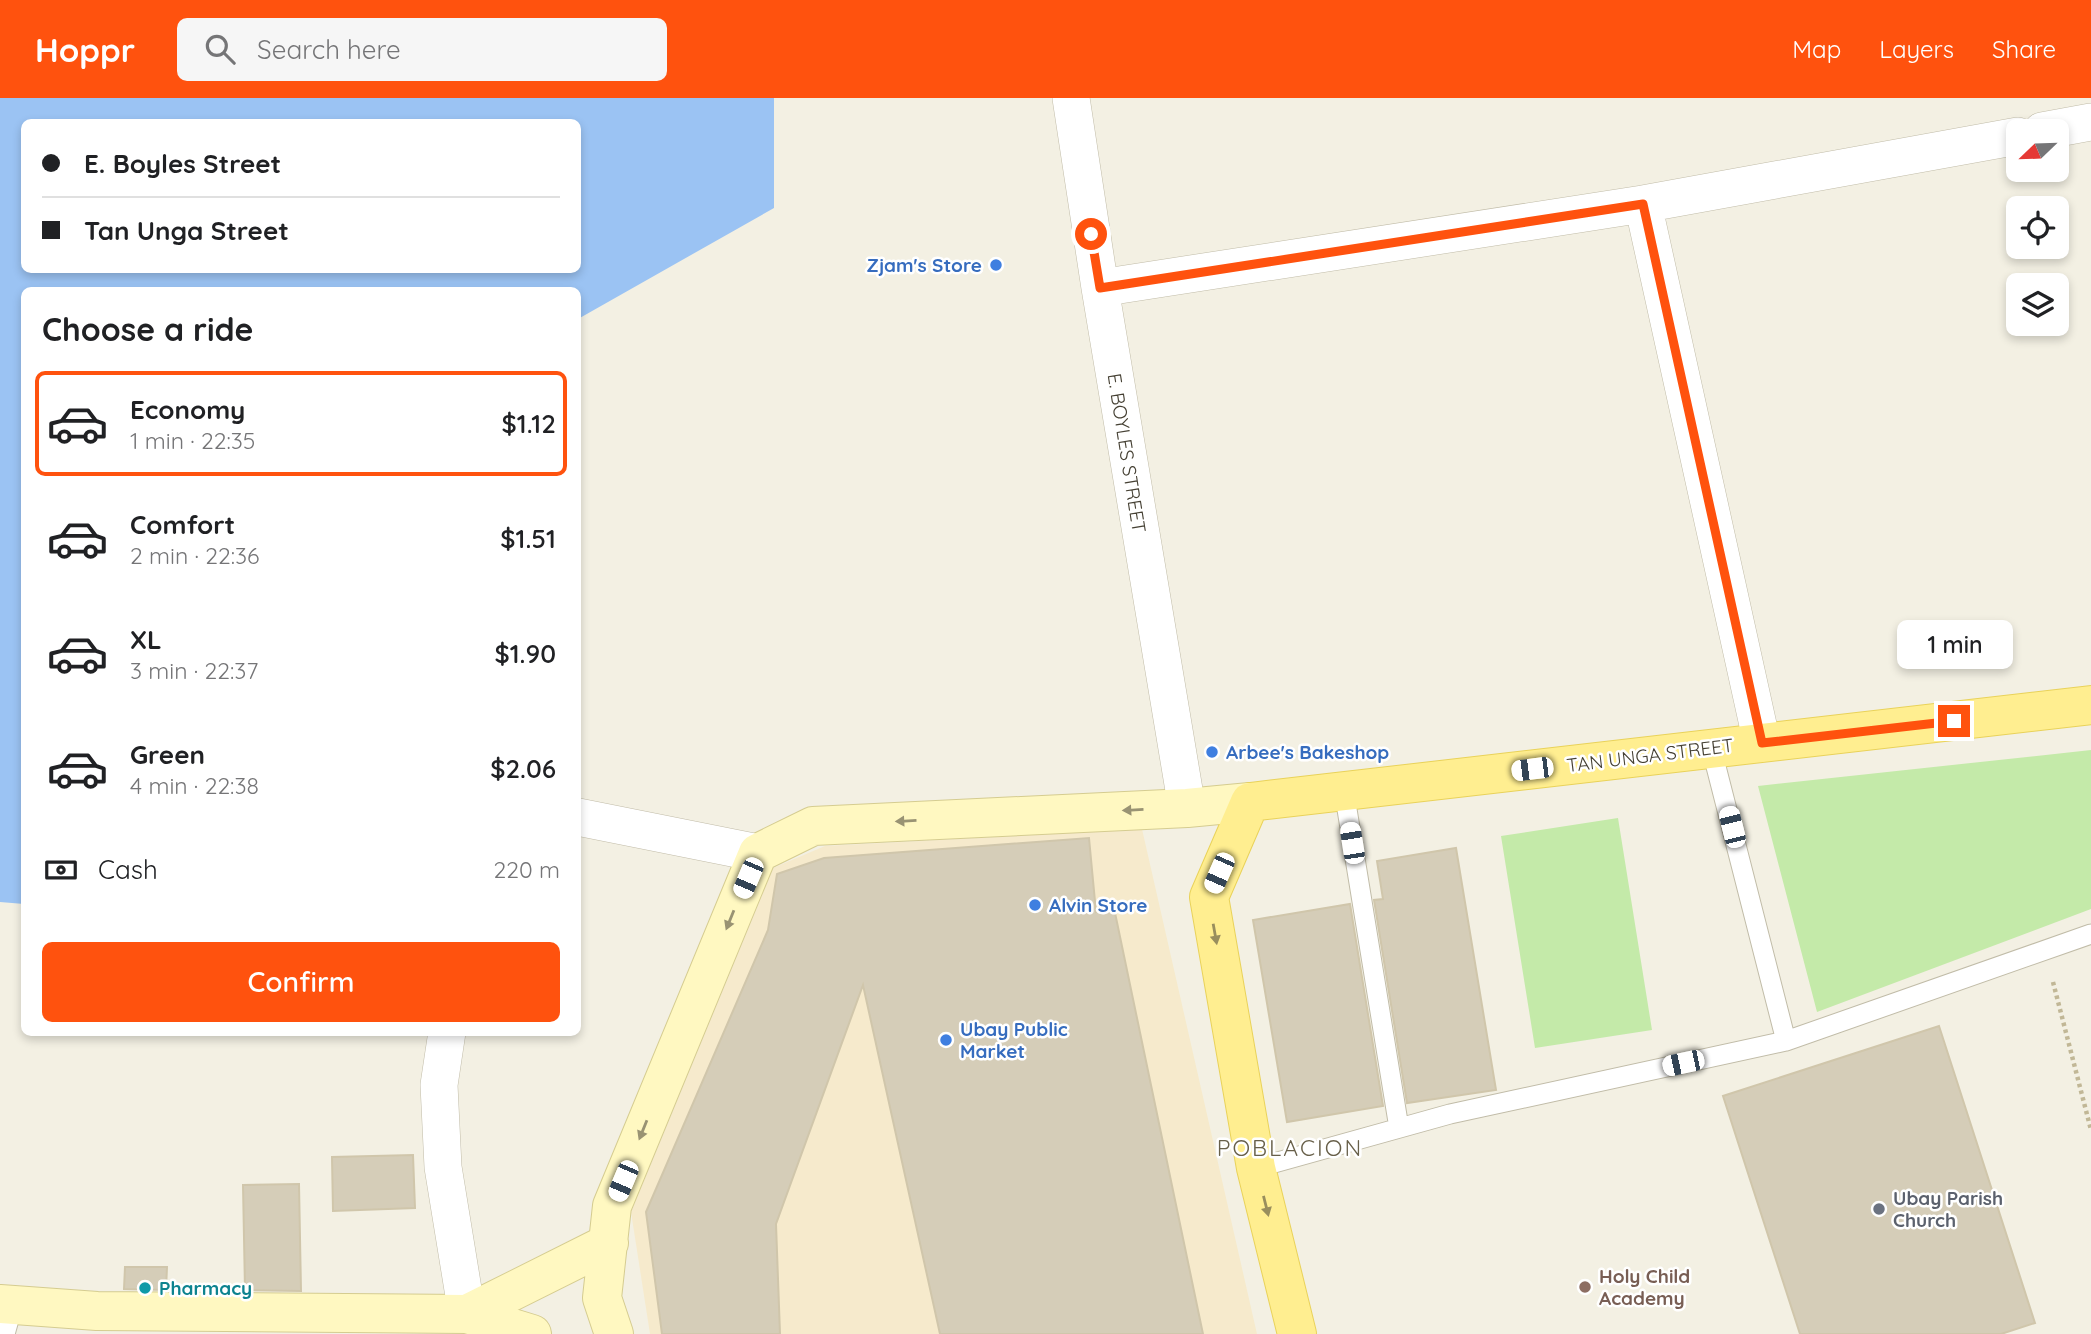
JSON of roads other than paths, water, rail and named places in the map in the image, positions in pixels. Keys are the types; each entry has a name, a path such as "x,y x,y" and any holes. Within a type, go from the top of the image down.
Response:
{"main road":[{"name":"TAN UNGA STREET","path":"1250,802 2091,705"},
{"path":"1250,802 1209,897 1256,1168 1297,1334"}],"street":[{"name":"E. BOYLES STREET","path":"1071,98 1186,808"},
{"path":"2069,126 2091,122"},
{"path":"1100,288 1643,204 2006,138"},
{"path":"1643,204 1762,743"},
{"path":"581,818 758,853 813,825 1186,808 1250,802"},
{"path":"614,1334 602,1298 612,1206 758,853"},
{"path":"446,1036 439,1085 443,1167 467,1314"},
{"path":"467,1314 609,1242"},
{"path":"6,1315 100,1323 467,1314 532,1334"}],"lane":[{"path":"1711,747 1786,1041"},
{"path":"1344,791 1399,1128"},
{"path":"1256,1168 1450,1114 1786,1041 2091,934"}],"water":[{"path":"0,98 774,98 774,208 581,317 581,287 21,287 21,904 0,902"}],"place":[{"name":"Zjam's Store","path":"996,265"},
{"name":"Arbee's Bakeshop","path":"1212,752"},
{"name":"Alvin Store","path":"1035,905"},
{"name":"Ubay Public Market","path":"946,1040"},
{"name":"Ubay Parish Church","path":"1879,1209"},
{"name":"Holy Child Academy","path":"1585,1287"},
{"name":"Pharmacy","path":"145,1288"}],"district":[{"name":"POBLACION","path":"1290,1147"}]}
